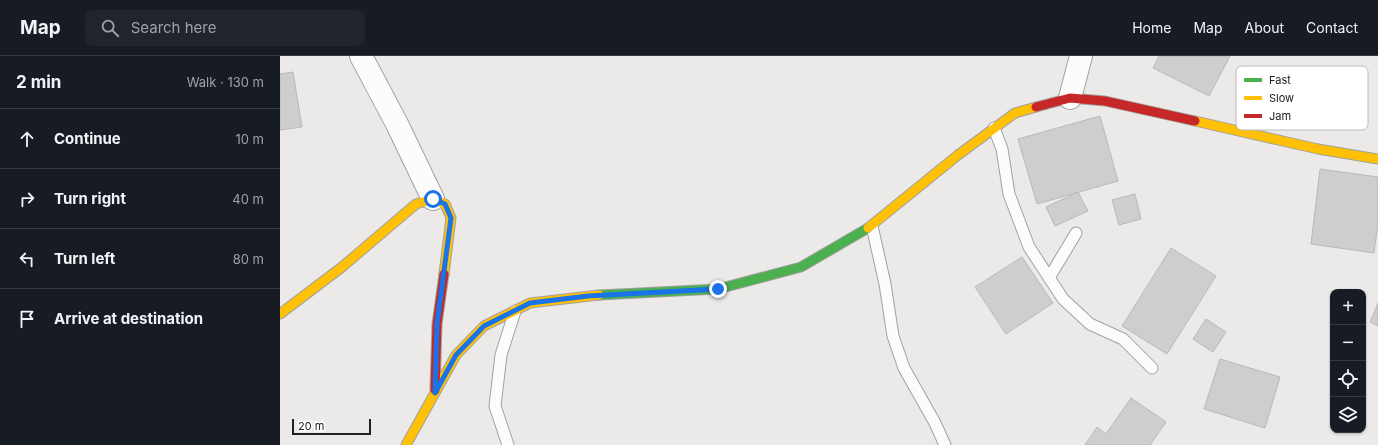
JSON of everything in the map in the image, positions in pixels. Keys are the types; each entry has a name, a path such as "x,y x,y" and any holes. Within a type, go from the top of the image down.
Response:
{"street":[{"path":"361,56 433,199"},
{"path":"1070,98 1081,56"},
{"path":"406,445 456,355 484,326 530,303 588,296 718,289 801,267 872,226 958,155 1015,113 1070,98 1105,101 1318,149 1378,159"},
{"path":"280,314 342,267 416,204 433,199 445,204 451,218 437,324 435,393"}],"lane":[{"path":"994,128 1002,149 1009,194 1029,247 1049,278 1063,299 1090,324 1123,339 1152,368"},
{"path":"872,226 885,284 893,336 904,368 935,423 945,445"},
{"path":"1049,278 1076,233"},
{"path":"508,445 494,406 501,355 515,311"}],"building":[{"path":"1159,56 1230,56 1209,96 1153,68"},
{"path":"293,72 302,127 280,130 280,74"},
{"path":"1100,116 1118,181 1037,204 1018,139"},
{"path":"1320,169 1378,177 1378,223 1374,253 1311,244"},
{"path":"1078,192 1088,211 1055,226 1046,207"},
{"path":"1135,194 1141,219 1119,225 1112,200"},
{"path":"1171,248 1216,276 1167,354 1122,326"},
{"path":"1022,257 1053,303 1006,334 975,287"},
{"path":"1378,303 1378,326 1370,322"},
{"path":"1206,319 1226,332 1213,352 1193,339"},
{"path":"1220,359 1280,377 1265,428 1204,409"},
{"path":"1131,398 1166,422 1150,445 1085,445 1097,427 1106,434"}],"traffic: fast":[{"path":"599,295 718,289 801,267 868,228"}],"traffic: slow":[{"path":"868,228 958,155 1015,113 1036,107"},
{"path":"1195,121 1318,149 1378,159"},
{"path":"280,314 342,267 416,204 433,199 445,204 451,218 444,274"},
{"path":"406,445 456,355 484,326 530,303 599,295"}],"traffic: jam":[{"path":"1036,107 1070,98 1105,101 1195,121"},
{"path":"435,390 437,324 444,274"}],"route":[{"path":"433,199 445,204 451,218 437,324 435,393 456,355 484,326 530,303 588,296 718,289"}]}
